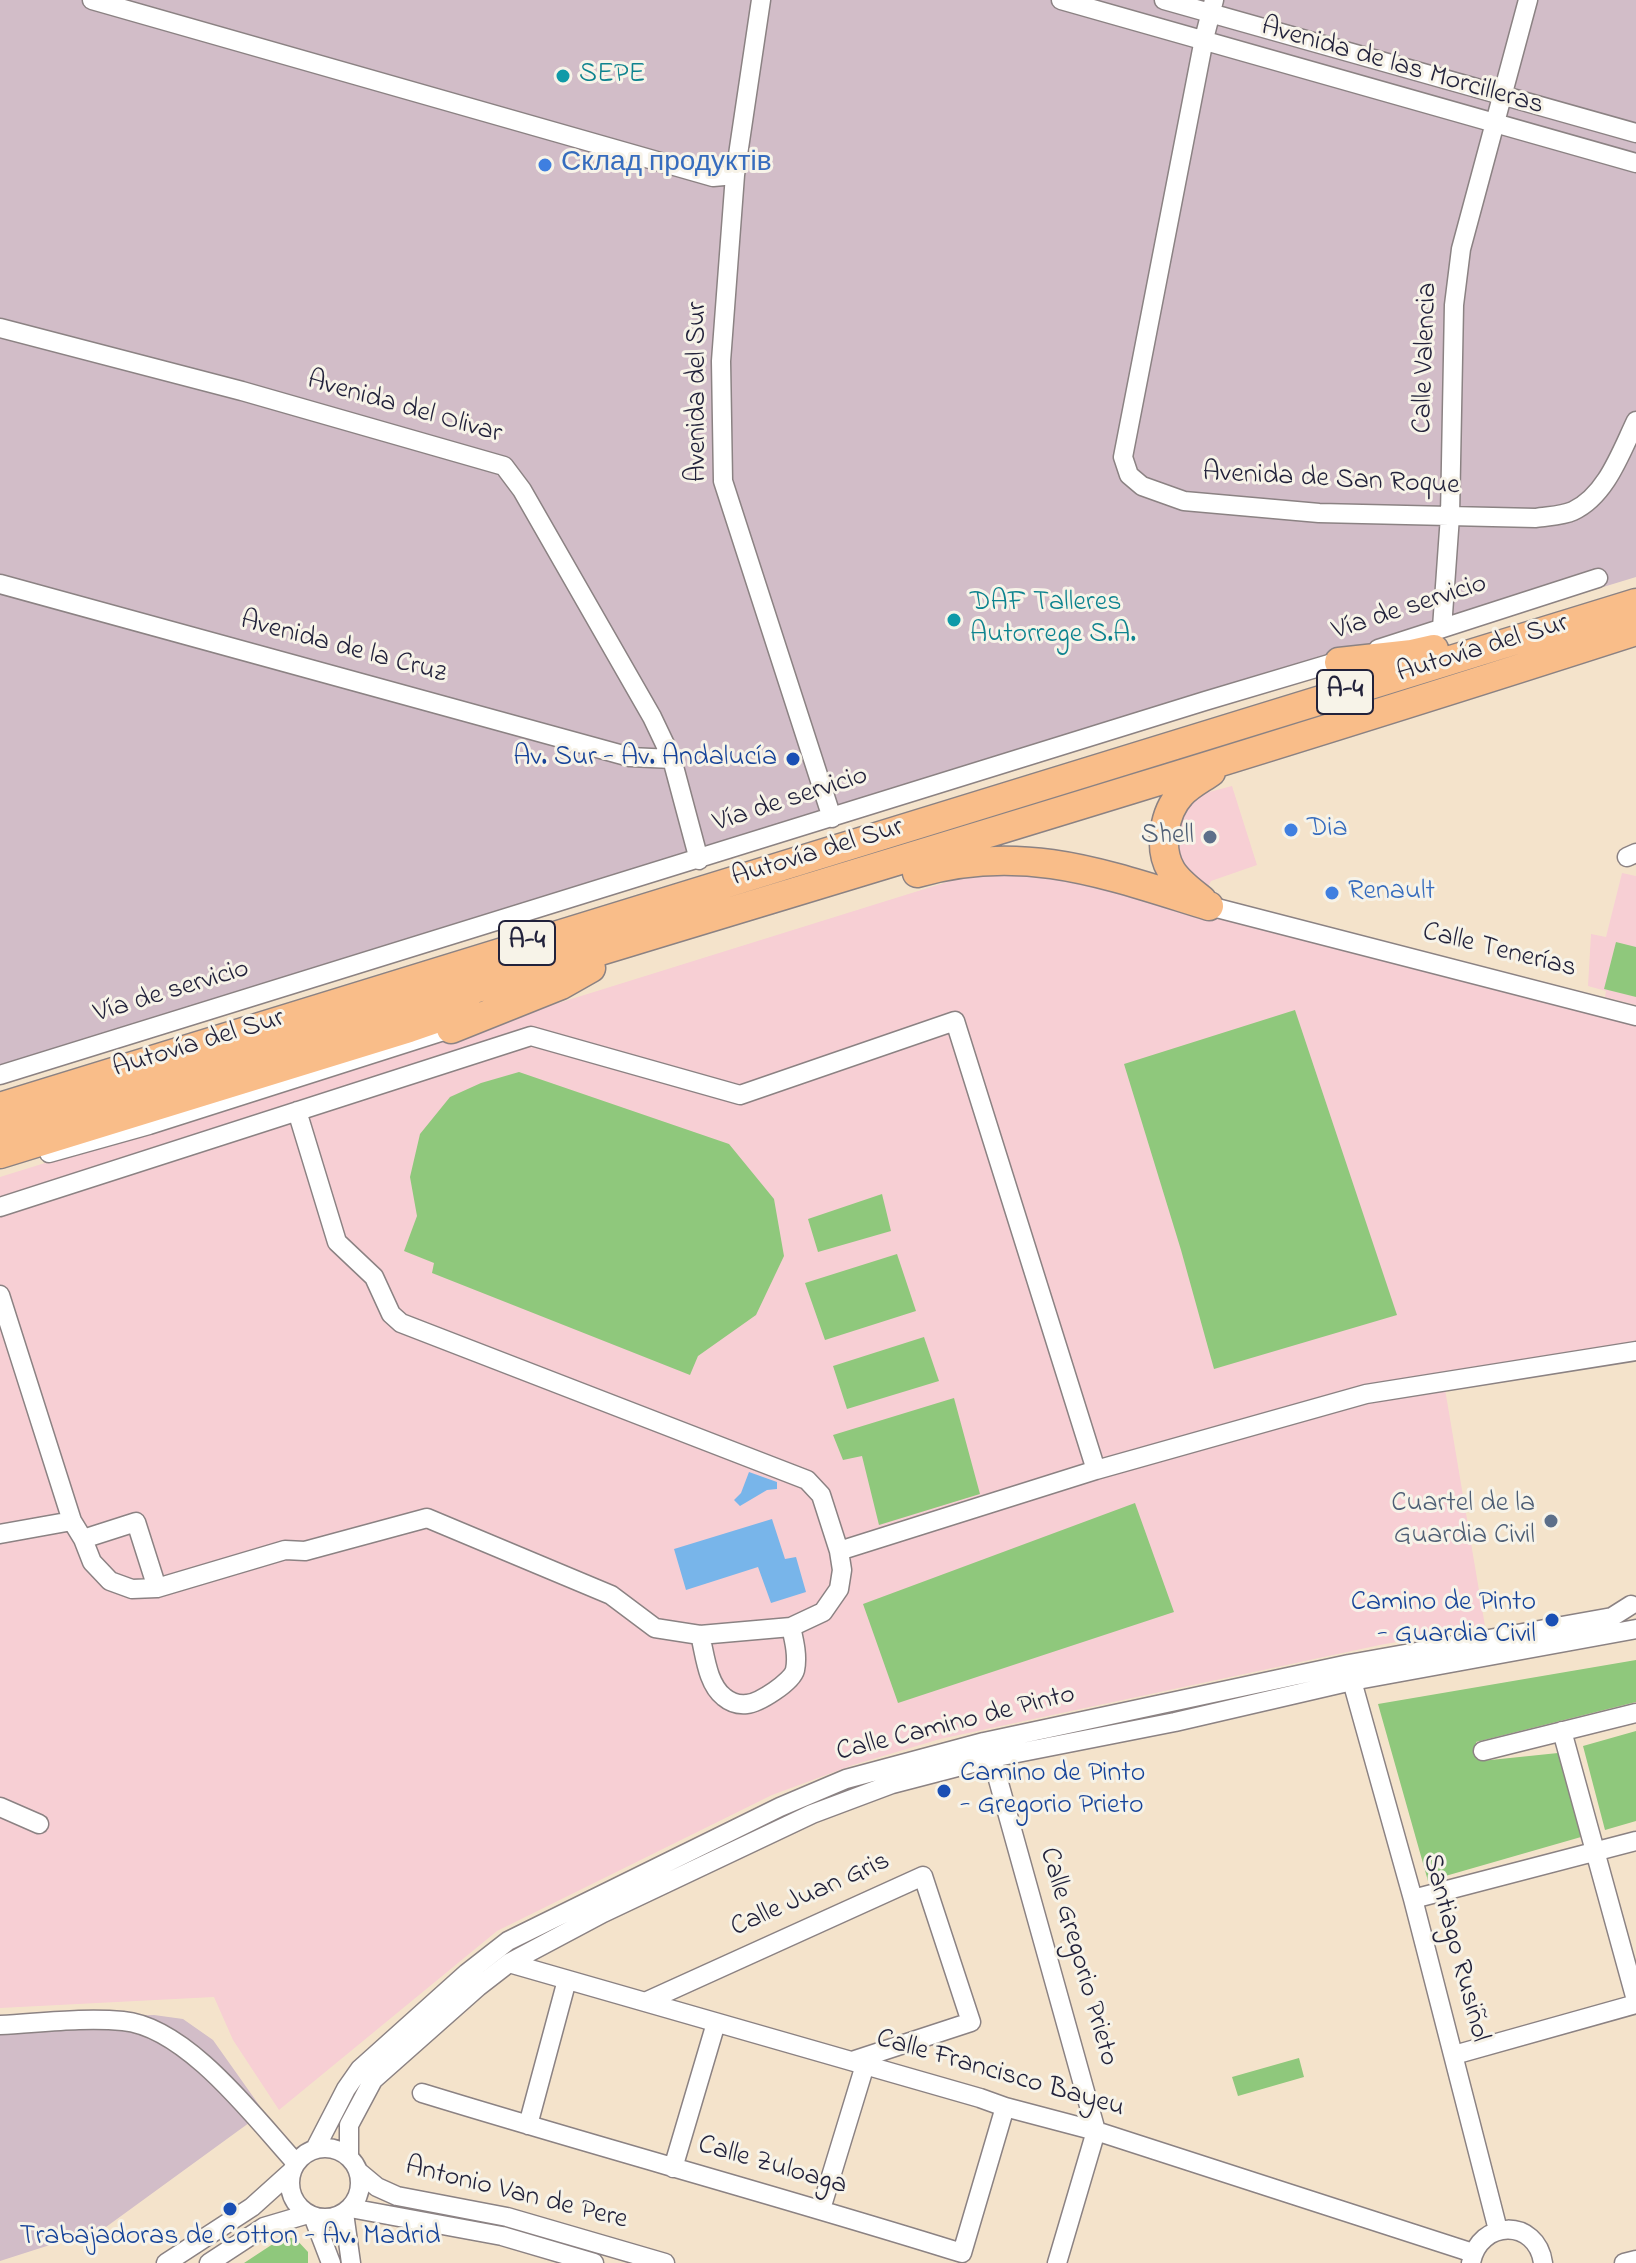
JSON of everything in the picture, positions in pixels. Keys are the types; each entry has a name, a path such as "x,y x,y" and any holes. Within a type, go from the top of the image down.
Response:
{"highway":[{"path":"1339,662 1412,654 1592,605 1636,602"},
{"name":"Autovía del Sur","path":"0,1107 1636,602"},
{"name":"Autovía del Sur","path":"0,1134 766,902 1636,631"},
{"path":"1209,906 1170,869 1165,844 1166,821 1172,804 1183,791 1231,758"},
{"path":"766,902 847,894 940,868 1002,859 1079,869 1209,906"},
{"path":"450,1029 561,985 591,968 620,944"},
{"path":"0,1154 409,1028 556,976 591,968"}],"street":[{"path":"92,0 713,177 735,175"},
{"name":"Avenida del Sur","path":"761,0 735,175 721,361 723,481 832,818"},
{"name":"Avenida de las Morcilleras","path":"1061,0 1636,163"},
{"name":"Avenida de las Morcilleras","path":"1164,0 1212,6 1502,96 1636,133"},
{"name":"Calle Valencia","path":"1442,628 1450,516 1454,305 1461,249 1528,0"},
{"name":"Avenida de San Roque","path":"1212,6 1123,457 1129,475 1142,486 1184,501 1319,513 1536,518 1571,512 1593,498 1615,464 1636,421"},
{"name":"Avenida del Olivar","path":"0,328 258,396 504,466 522,490 652,717 672,759 699,860"},
{"name":"Vía de servicio","path":"0,1075 1339,662 1598,578"},
{"name":"Avenida de la Cruz","path":"0,584 630,757 672,759"},
{"name":"Calle Tenerías","path":"1209,906 1636,1016"},
{"path":"0,1207 531,1036 740,1095 955,1021 1096,1470"},
{"path":"0,1166 164,1121 450,1029"},
{"path":"0,1295 72,1521 92,1562 110,1581 132,1589 157,1588 285,1550 305,1551 427,1518 611,1595 655,1628 700,1635 791,1627 823,1612 839,1589 842,1570 821,1495 807,1480 401,1323 391,1314 374,1277 337,1242 297,1111"},
{"path":"839,1551 1096,1470 1366,1394 1636,1351"},
{"path":"0,1534 72,1521"},
{"path":"83,1539 136,1522 157,1588"},
{"name":"Calle Camino de Pinto","path":"315,2149 360,2069 467,1973 508,1941 773,1811 846,1779 984,1742 1349,1664 1608,1618 1634,1607"},
{"path":"700,1635 712,1681 722,1696 736,1704 750,1704 790,1681 795,1669 796,1649 791,1627"},
{"name":"Calle Camino de Pinto","path":"354,2165 349,2125 373,2080 509,1963 603,1913 812,1814 892,1784 992,1758 1175,1722 1352,1681 1636,1629"},
{"name":"Santiago Rusiñol","path":"1352,1681 1413,1899 1498,2230"},
{"path":"1483,1751 1636,1713"},
{"path":"1454,2055 1636,2002 1562,1731"},
{"name":"Calle Gregorio Prieto","path":"992,1758 1096,2131"},
{"path":"0,1807 39,1824"},
{"path":"1413,1899 1636,1841"},
{"name":"Calle Juan Gris","path":"645,2002 923,1876 971,2022 858,2063"},
{"name":"Calle Francisco Bayeu","path":"509,1963 1096,2131 1472,2258"},
{"path":"528,2125 567,1980"},
{"path":"0,2025 126,2021 156,2031 190,2051 294,2167 291,2191 300,2209 311,2215 327,2218 347,2210 358,2194 354,2165 333,2149 315,2149 294,2167 252,2207 166,2263"},
{"path":"673,2168 716,2023"},
{"path":"821,2209 858,2063"},
{"name":"Calle Zuloaga","path":"422,2093 962,2253 1005,2107"},
{"path":"1057,2263 1096,2131"},
{"name":"Antonio Van de Pere","path":"354,2165 377,2187 397,2196 507,2217 665,2263"},
{"path":"347,2210 351,2263"},
{"name":"Antonio Van de Pere","path":"347,2210 502,2236 594,2263"},
{"path":"209,2263 264,2227 311,2215"},
{"path":"311,2215 331,2263"},
{"path":"1472,2258 1478,2243 1498,2230 1521,2232 1531,2238 1539,2248 1543,2263"},
{"path":"1624,2263 1636,2260"}],"shaded area":[{"path":"0,0 1636,0 1636,577 0,1075"},
{"name":"Shell","path":"1232,786 1257,865 1197,887 1171,842 1190,797"},
{"path":"992,868 1043,868 1636,1023 1636,1358 1445,1389 1485,1626 1380,1645 940,1739 853,1765 772,1795 497,1931 279,2110 233,2040 214,1997 0,2008 0,1177"},
{"path":"1622,873 1636,876 1636,1005 1605,997 1606,991 1588,986 1591,934 1606,937"},
{"path":"154,2015 183,2019 213,2040 264,2112 106,2227 0,2261 0,2020"}],"green space":[{"path":"1616,942 1636,947 1636,997 1604,989"},
{"path":"1295,1010 1397,1315 1214,1369 1124,1064"},
{"path":"519,1072 729,1144 774,1199 784,1256 756,1315 698,1356 690,1375 432,1273 434,1263 404,1251 417,1216 410,1177 420,1134 450,1097 481,1083"},
{"path":"882,1194 891,1231 818,1252 808,1219"},
{"path":"897,1254 916,1311 825,1340 805,1283"},
{"path":"924,1337 939,1381 847,1409 833,1366"},
{"path":"954,1398 980,1494 879,1525 862,1456 843,1460 833,1435"},
{"path":"1135,1503 1174,1612 898,1703 863,1604"},
{"path":"1636,1660 1636,1702 1476,1742 1481,1761 1558,1753 1581,1837 1428,1881 1378,1704"},
{"path":"1636,1731 1636,1821 1605,1830 1583,1746"},
{"path":"1299,2058 1304,2077 1238,2096 1232,2077"},
{"path":"282,2238 295,2238 308,2252 308,2263 244,2263"}],"water":[{"path":"749,1472 777,1482 777,1489 767,1490 740,1506 734,1500 741,1493"},
{"path":"772,1519 785,1559 796,1557 806,1592 771,1603 758,1567 686,1590 674,1549"}],"place":[{"name":"SEPE","path":"563,76"},
{"name":"Склад продуктів","path":"545,165"},
{"name":"DAF Talleres Autorrege S.A.","path":"954,620"},
{"name":"Av. Sur - Av. Andalucía","path":"793,759"},
{"name":"Dia","path":"1291,830"},
{"name":"Shell","path":"1210,837"},
{"name":"Renault","path":"1332,893"},
{"name":"Cuartel de la Guardia Civil","path":"1551,1521"},
{"name":"Camino de Pinto - Guardia Civil","path":"1552,1620"},
{"name":"Camino de Pinto - Gregorio Prieto","path":"944,1791"},
{"name":"Trabajadoras de Cotton - Av. Madrid","path":"230,2209"}]}
